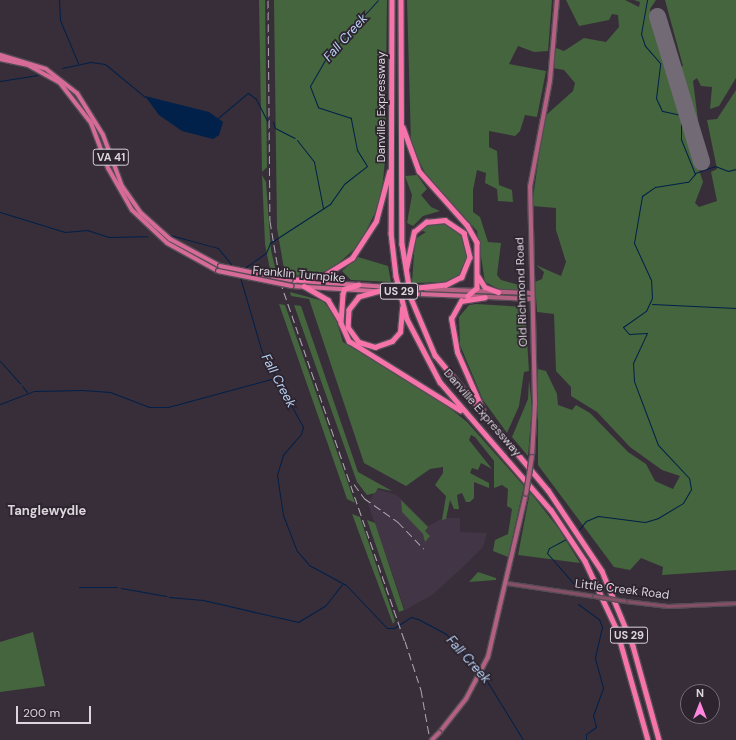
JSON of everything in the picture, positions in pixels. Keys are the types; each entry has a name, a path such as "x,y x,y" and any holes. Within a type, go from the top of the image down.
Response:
{"highway":[{"name":"Danville Expressway","path":"392,0 392,250 401,299 428,363 476,424 563,527 596,580 617,630 648,740"},
{"name":"Danville Expressway","path":"401,0 402,244 408,288 436,355 571,521 602,571 623,618 659,740"},
{"path":"401,107 405,137 415,164 475,236 478,274 476,291 468,296"},
{"path":"291,280 328,275 360,249 382,206 392,150"},
{"path":"408,288 407,258 414,232 433,219 456,224 470,248 465,273 446,285 416,288"},
{"path":"478,274 485,287 498,292"},
{"path":"341,323 345,289 359,285"},
{"path":"304,286 328,300 353,345 440,394 476,424"},
{"path":"380,291 359,297 350,310 350,332 363,345 380,347 396,337 402,325 401,299"},
{"path":"484,297 461,301 452,319 457,352 487,419"}],"main road":[{"name":"Old Richmond Road","path":"432,740 439,733 475,684 488,657 507,583 526,494 532,456 535,404 531,299 531,179 550,81 557,0"},
{"name":"Franklin Turnpike","path":"0,55 46,69 77,93 103,135 122,186 141,213 175,243 220,266 291,280 388,287 531,293"},
{"name":"Franklin Turnpike","path":"0,59 28,65 60,83 91,123 108,168 132,210 167,243 218,271 291,286 531,299"}],"street":[{"name":"Little Creek Road","path":"507,583 625,601 673,606 736,603"}],"shaded area":[{"path":"376,489 397,495 428,526 443,518 460,518 460,532 487,533 483,547 462,568 432,595 405,610 368,504"}],"green space":[{"path":"259,0 265,0 267,167 262,172"},
{"path":"274,0 387,0 385,160 381,201 359,245 332,269 310,276 285,275 277,228"},
{"path":"407,0 552,0 548,51 534,52 518,46 509,64 546,71 537,117 525,115 520,131 515,136 489,131 489,147 497,151 499,185 512,190 513,202 498,201 497,189 485,183 486,173 477,170 473,190 473,212 480,217 488,242 501,243 497,275 501,280 523,286 523,290 499,289 485,282 477,231 425,173 411,144"},
{"path":"566,0 625,0 639,7 640,2 634,0 656,0 650,9 659,47 703,182 695,203 699,207 717,201 711,172 717,169 707,120 717,119 736,90 736,570 662,575 663,567 641,558 630,570 614,567 538,465 538,369 546,371 557,394 558,405 572,410 576,405 590,413 628,452 646,464 655,481 673,489 680,476 662,470 630,447 597,412 571,396 571,387 556,371 554,314 537,312 535,282 542,279 544,272 536,265 561,276 566,262 556,230 556,208 532,206 544,117 573,91 575,83 564,70 553,68 556,48 564,51 584,38 606,42 619,27 618,15 612,14 609,20 579,26"},
{"path":"665,0 736,0 736,78 719,106 710,109 712,87 701,86 697,78 693,81 699,128 679,67 683,66"},
{"path":"262,175 266,182 271,250 277,276 271,275 265,244"},
{"path":"417,175 427,189 421,195 431,207 440,211 423,216 413,226 407,223 412,195 405,176"},
{"path":"443,222 458,230 462,237 467,253 466,264 460,275 449,282 412,283 415,239 426,232 419,230 427,224"},
{"path":"358,257 388,266 391,282 351,280 342,271"},
{"path":"290,292 323,301 335,316 343,342 446,405 467,422 524,486 508,557 493,551 495,540 508,534 512,509 507,506 508,489 502,485 494,488 494,461 475,437 471,435 469,440 492,469 481,463 478,470 472,468 470,473 489,483 489,488 474,482 474,498 470,502 466,502 462,493 457,495 459,509 454,509 450,500 446,519 442,520 446,496 435,485 443,473 443,467 430,469 406,486 364,463 309,299 291,296"},
{"path":"279,304 285,305 355,503 347,499"},
{"path":"476,304 525,307 529,371 524,372 519,406 507,433 483,400 460,345 459,317 469,305"},
{"path":"294,305 301,306 358,472 392,491 378,488 375,493 367,495 357,482"},
{"path":"529,380 532,407 528,456 512,437 528,399"},
{"path":"530,492 559,529 580,563 518,555"},
{"path":"401,500 428,527 425,531 430,536 425,542 423,534 402,512"},
{"path":"352,514 360,517 395,621 393,624"},
{"path":"367,520 375,523 404,610 399,612"},
{"path":"478,572 496,578 496,580 469,582"},
{"path":"33,632 45,686 0,692 0,642"}],"water":[{"path":"145,96 209,112 223,122 219,135 213,139 182,131 159,115"}],"waterway":[{"path":"59,0 60,20 78,63"},
{"name":"Fall Creek","path":"243,269 266,253 270,243 330,204 344,184 367,166 357,150 351,118 318,107 310,86 328,55 378,0"},
{"path":"577,532 586,521 598,516 645,522 658,518 683,503 691,489 689,478 658,445 634,381 633,363 647,333 629,334 623,327 646,311 652,298 651,280 634,243 642,196 655,187 688,182 695,174 681,139 681,115 662,111 656,98 660,63 645,46 641,34 647,0"},
{"path":"62,68 91,62 105,64 145,97"},
{"path":"0,81 38,75"},
{"path":"218,118 248,93 256,99 268,123"},
{"path":"273,122 275,128 295,138"},
{"path":"297,140 314,162 323,208"},
{"path":"695,173 715,166 728,171 736,169"},
{"path":"0,212 65,232 87,230 108,237 147,236"},
{"path":"170,235 218,248 234,268"},
{"name":"Fall Creek","path":"240,277 262,352 303,427 301,434 283,455 277,475 283,515 297,551 309,565 346,585 387,628 394,628 411,617 418,619 446,634 480,671"},
{"path":"652,304 736,308"},
{"path":"0,361 20,383"},
{"path":"0,404 34,391 82,390 110,392 149,407 168,407 275,378"},
{"path":"22,386 27,392"},
{"path":"568,538 549,548 547,553 574,584"},
{"path":"169,597 203,600 298,622 325,606 342,584"},
{"path":"79,587 117,587"},
{"path":"121,588 166,596"},
{"path":"578,604 599,619 602,627 595,658 603,688 593,715 596,727 586,734 586,740"},
{"name":"Fall Creek","path":"482,673 523,740"}],"runway":[{"path":"657,16 701,161"}],"railway":[{"path":"268,0 270,221 280,281 405,641 421,690 430,740"},
{"path":"354,484 364,498 398,522 424,549"}],"district":[{"name":"Tanglewydle","path":"47,511"}]}
